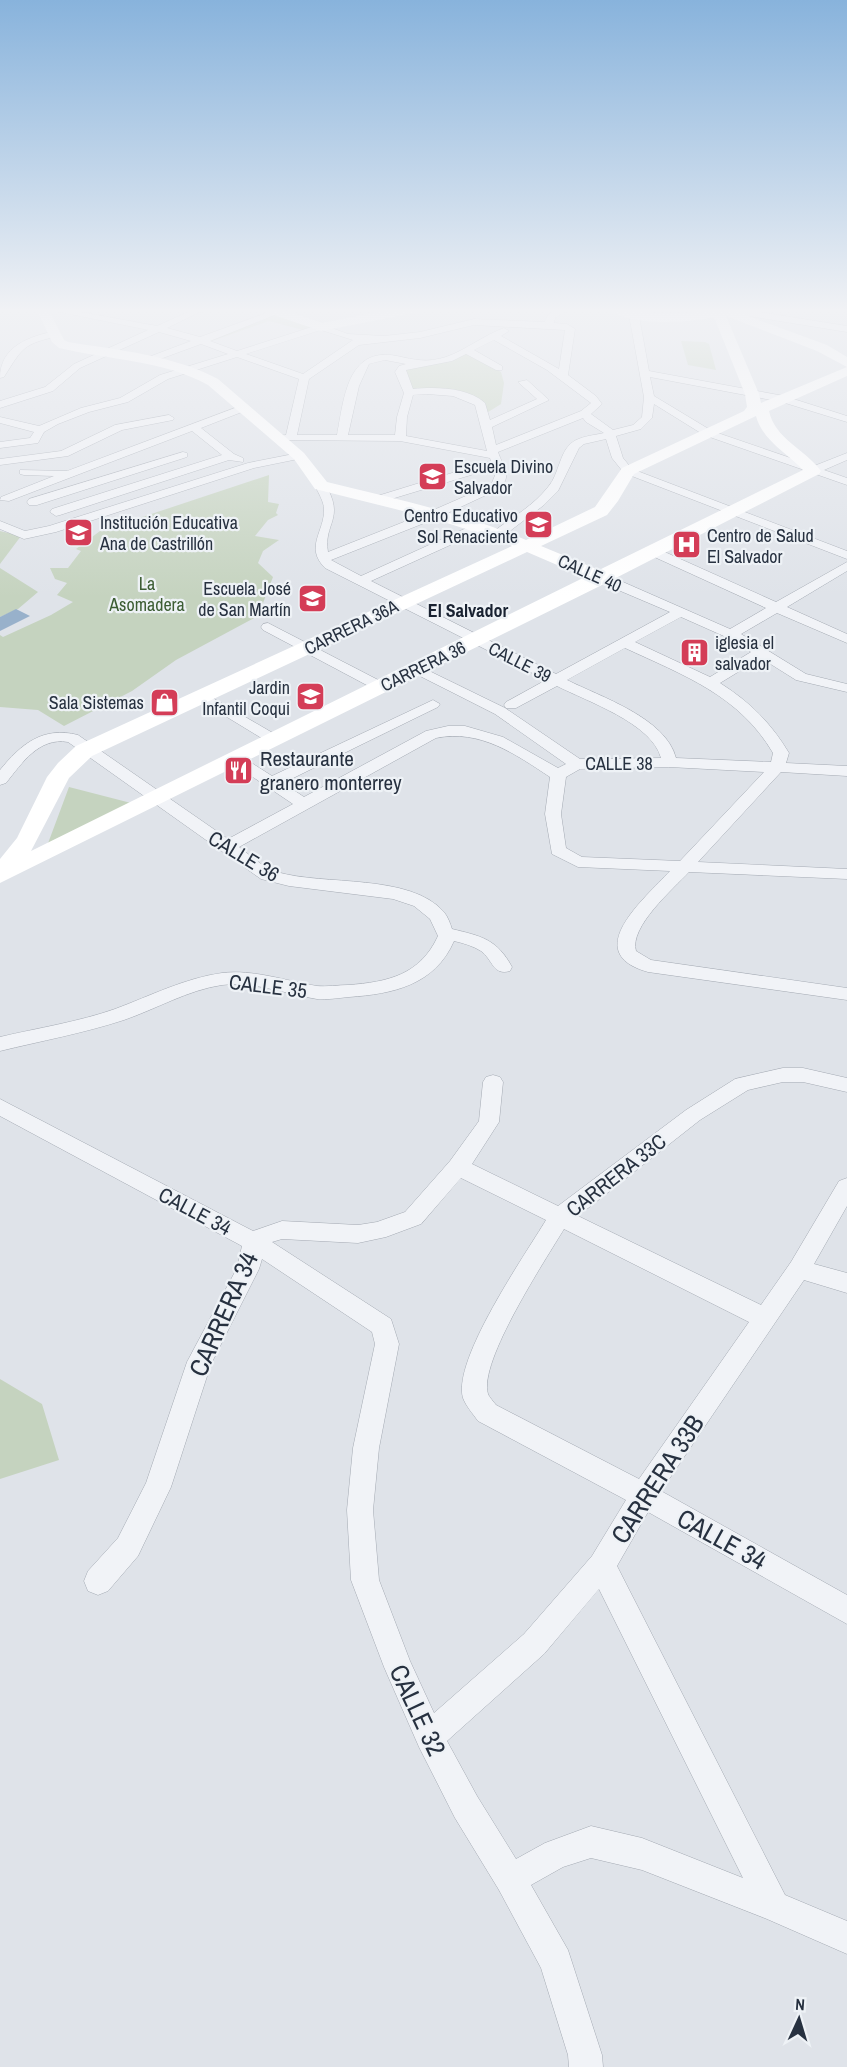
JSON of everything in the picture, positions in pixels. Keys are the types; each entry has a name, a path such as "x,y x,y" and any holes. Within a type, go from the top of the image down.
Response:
{"street":[{"path":"0,445 34,441 40,430 85,410 107,404"},
{"path":"239,404 286,438 321,486 330,508 321,546 323,559 433,515 495,487 500,482 502,473 485,426 480,404"},
{"path":"286,438 296,404"},
{"path":"342,438 349,404"},
{"path":"400,438 406,404"},
{"path":"485,426 534,404"},
{"path":"378,499 495,456 585,413 596,404"},
{"path":"498,534 558,484 569,451 573,446 643,424 647,418 648,404"},
{"path":"661,404 708,433 847,482"},
{"path":"626,471 750,414 754,404"},
{"path":"771,404 763,408 764,424 813,471"},
{"path":"801,404 847,419"},
{"path":"183,454 8,505 136,448 243,408"},
{"path":"585,413 590,420 604,427 610,435 626,471 847,555"},
{"path":"24,472 63,460 119,427 169,418"},
{"path":"0,420 40,430"},
{"path":"194,427 227,457"},
{"path":"286,438 400,438 495,456"},
{"path":"136,448 227,457 252,465"},
{"path":"0,525 24,535 128,506 252,465 299,456"},
{"name":"CARRERA 36","path":"0,875 847,456"},
{"path":"56,512 227,457"},
{"path":"0,462 63,460"},
{"path":"9,474 82,471"},
{"name":"CARRERA 36A","path":"0,875 32,833 59,773 72,758 89,748 204,697 601,511 618,491 626,471"},
{"name":"CALLE 40","path":"321,486 378,499 528,545 731,634 801,676 847,688"},
{"path":"108,495 128,506"},
{"path":"361,581 477,528"},
{"path":"654,552 847,639"},
{"name":"CALLE 39","path":"323,559 329,565 640,722 659,736 668,749 669,762"},
{"path":"731,634 847,566"},
{"path":"511,705 680,612"},
{"path":"268,627 381,687"},
{"path":"625,643 710,683 743,704 773,735 782,753 777,767 630,929 625,944 626,953 632,960 648,966 847,994"},
{"path":"710,683 761,652"},
{"name":"CALLE 38","path":"417,669 500,711 577,764 669,762 847,771"},
{"path":"204,697 273,739"},
{"path":"272,782 433,704"},
{"path":"226,847 431,734 456,730 481,732 521,752 558,775"},
{"name":"CALLE 36","path":"0,780 32,745 47,736 73,738 156,799 267,875 282,881 409,895 433,911 442,921 447,933"},
{"path":"234,758 304,804"},
{"path":"558,775 577,764"},
{"path":"558,775 553,814 554,837 558,850 578,862 847,874"},
{"path":"447,933 479,942 494,950 503,967"},
{"name":"CALLE 35","path":"0,1044 117,1015 188,987 223,979 256,980 320,993 378,989 398,983 420,971 438,956 447,933"},
{"name":"CARRERA 33C","path":"475,1396 476,1374 496,1323 559,1218 725,1093 742,1084 783,1075 803,1075 847,1085"},
{"name":"CARRERA 34","path":"98,1581 128,1547 158,1487 199,1362 248,1269 254,1242 266,1234 282,1230 358,1234 402,1224 413,1218 458,1167 489,1122 493,1082"},
{"name":"CALLE 34","path":"0,1107 254,1242 383,1326"},
{"path":"458,1167 764,1318"},
{"name":"CARRERA 33B","path":"429,1737 534,1644 602,1565 643,1495 799,1269 847,1187"},
{"path":"799,1269 847,1283"},
{"name":"CALLE 32","path":"383,1326 387,1344 366,1448 360,1510 364,1580 429,1737 466,1807 510,1879 556,1962 585,2055 586,2067"},
{"name":"CALLE 34","path":"475,1396 487,1413 643,1495 847,1610"},
{"path":"602,1565 774,1906"},
{"path":"510,1879 556,1854 591,1842 642,1854 774,1906 847,1938"}],"green space":[{"path":"476,404 500,404 485,414"},
{"name":"La Asomadera","path":"269,475 268,502 279,504 276,513 278,515 268,520 255,536 279,540 263,551 258,563 273,577 258,616 176,660 132,691 64,726 38,710 0,707 0,635 3,637 73,602 57,595 67,583 55,579 50,568 68,568 81,551 76,549 100,531"},
{"path":"0,531 21,536 0,564"},
{"path":"0,568 38,592 18,609 0,617"},
{"path":"69,787 131,803 47,846"},
{"path":"0,1379 42,1404 59,1460 0,1479"}],"water":[{"path":"16,609 30,616 0,631 0,617"}],"place":[{"name":"Escuela Divino Salvador","path":"433,476"},
{"name":"Centro Educativo Sol Renaciente","path":"539,525"},
{"name":"Institución Educativa Ana de Castrillón","path":"79,532"},
{"name":"Centro de Salud El Salvador","path":"686,545"},
{"name":"Escuela José de San Martín","path":"312,598"},
{"name":"iglesia el salvador","path":"694,652"},
{"name":"Jardin Infantil Coqui","path":"311,697"},
{"name":"Sala Sistemas","path":"165,702"},
{"name":"Restaurante granero monterrey","path":"239,770"}],"district":[{"name":"El Salvador","path":"468,610"}]}
